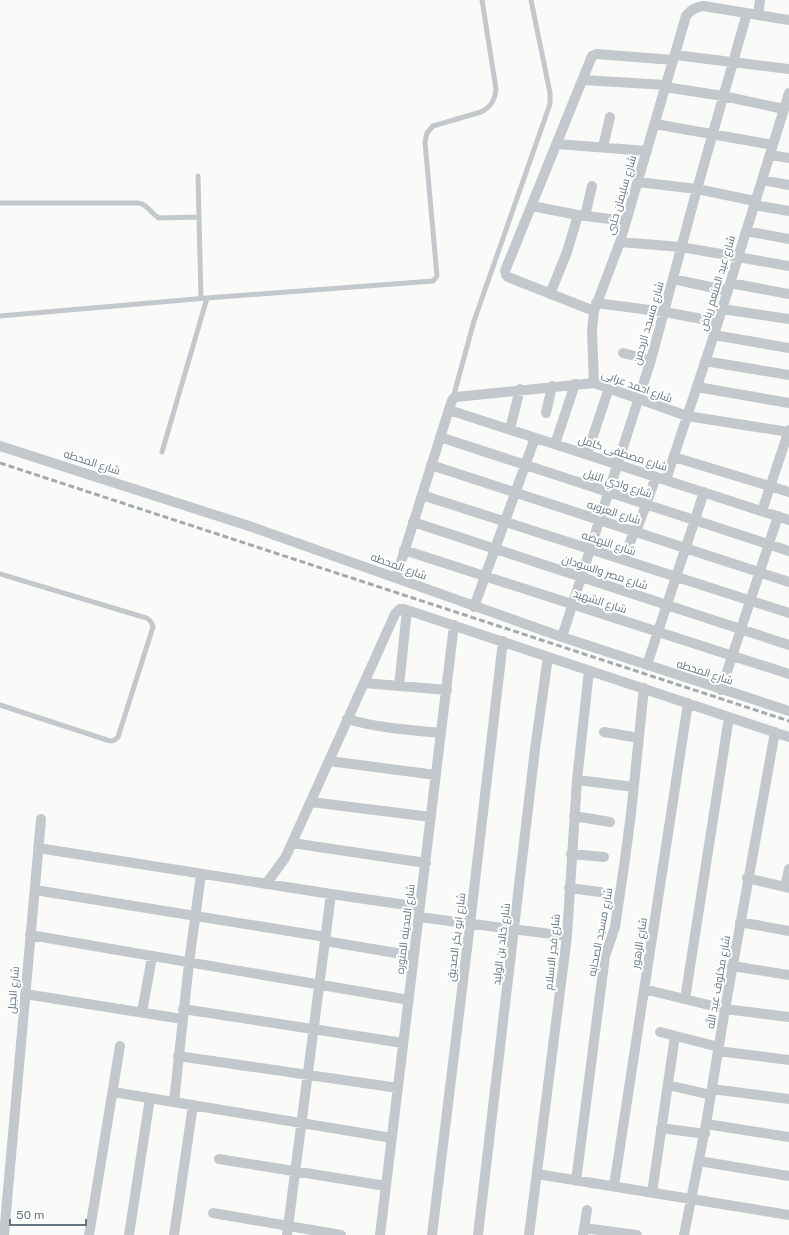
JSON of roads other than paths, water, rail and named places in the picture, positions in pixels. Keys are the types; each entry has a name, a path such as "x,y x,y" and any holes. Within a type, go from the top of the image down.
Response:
{"street":[{"path":"758,15 760,0"},
{"path":"703,3 747,13 789,20"},
{"name":"شارع سليمان حلبى","path":"594,383 592,331 595,307 620,242 686,16 691,10 703,3"},
{"name":"شارع مسجد الرحمن","path":"562,638 651,360 697,189 747,13"},
{"path":"718,322 664,312 595,307 550,294 506,275 505,271 583,80 590,58 594,55 674,57 734,61 789,70"},
{"path":"583,80 666,86 724,96 787,102"},
{"name":"شارع عبد المنعم رياض","path":"666,480 714,335 787,102"},
{"path":"603,147 610,117"},
{"path":"654,124 773,145"},
{"path":"557,144 647,151"},
{"path":"770,155 789,158"},
{"path":"762,180 789,185"},
{"path":"638,182 697,189 789,211"},
{"path":"550,294 592,186"},
{"path":"532,206 581,216 626,221"},
{"path":"746,231 789,239"},
{"path":"620,242 681,247 789,266"},
{"path":"673,279 789,294"},
{"path":"722,309 789,319"},
{"path":"714,335 789,347"},
{"path":"623,353 651,360"},
{"path":"705,361 789,375"},
{"name":"شارع احمد عرابى","path":"453,399 456,397 520,389 594,383 687,416 789,431"},
{"path":"555,444 575,384"},
{"path":"546,413 552,386"},
{"path":"697,387 789,403"},
{"path":"587,454 609,388"},
{"path":"510,429 520,389"},
{"path":"396,578 453,399"},
{"name":"شارع مصطفى كامل","path":"449,410 789,520"},
{"path":"762,511 770,486 785,457 789,431"},
{"name":"شارع وادي النيل","path":"440,437 789,551"},
{"path":"474,606 486,577 535,438"},
{"name":"شارع المحطه","path":"0,446 249,526 562,638 789,711"},
{"path":"674,457 789,492"},
{"name":"شارع العروبه","path":"431,465 789,582"},
{"path":"624,560 656,477"},
{"path":"647,665 704,492"},
{"name":"شارع النهضه","path":"422,495 789,613"},
{"path":"721,690 778,516"},
{"name":"شارع مصر والسودان","path":"413,522 789,645"},
{"name":"شارع الشهيد","path":"404,550 789,674"},
{"path":"266,884 284,858 292,843 397,610 404,609 504,641 589,671 789,737"},
{"path":"399,686 407,610"},
{"name":"شارع المدينه المنوره","path":"380,1235 454,625"},
{"name":"شارع ابو بكر الصديق","path":"432,1235 504,641"},
{"name":"شارع خالد بن الوليد","path":"478,1235 515,930 533,764 548,657"},
{"name":"شارع فجر الاسلام","path":"529,1235 567,936 574,816 589,671"},
{"path":"364,683 446,690"},
{"name":"شارع مسجد الصحابه","path":"576,1180 605,956 615,927 628,837 644,688"},
{"name":"شارع الزهور","path":"614,1186 688,703"},
{"path":"685,999 729,717"},
{"path":"347,719 382,727 441,733"},
{"path":"604,732 639,738"},
{"name":"شارع مخلوف عبد الله","path":"684,1235 706,1129 732,966 775,732"},
{"path":"329,761 436,775"},
{"path":"577,780 634,787"},
{"path":"311,802 431,817"},
{"path":"574,816 610,822"},
{"name":"شارع الجبل","path":"4,1235 41,818"},
{"path":"292,843 426,863"},
{"path":"38,848 331,894 470,924 567,936"},
{"path":"571,854 604,857"},
{"path":"748,878 787,887 789,868"},
{"path":"174,1102 189,963 201,874"},
{"path":"569,888 600,892"},
{"path":"35,890 195,916 414,956"},
{"path":"287,1230 331,894"},
{"path":"740,922 789,931"},
{"path":"30,935 409,1000"},
{"path":"142,1012 152,957"},
{"path":"732,966 789,975"},
{"path":"644,989 725,1009 789,1017"},
{"path":"25,994 142,1012 183,1014 314,1029 403,1043"},
{"path":"660,1032 718,1049 789,1060"},
{"path":"652,1193 676,1036"},
{"path":"90,1235 120,1046"},
{"path":"178,1056 398,1088"},
{"path":"668,1085 711,1092 789,1099"},
{"path":"113,1092 392,1138"},
{"path":"129,1235 150,1098"},
{"path":"174,1235 193,1105"},
{"path":"661,1128 706,1129 789,1137"},
{"path":"219,1159 386,1186"},
{"path":"699,1161 789,1176"},
{"path":"537,1174 789,1215"},
{"path":"587,1210 584,1231 636,1235"},
{"path":"213,1213 287,1230 341,1235"}],"lane":[{"path":"0,316 201,298 430,281 436,279 437,276 425,142 427,133 434,126 488,109 496,96 482,0"},
{"path":"453,399 474,321 550,104 550,93 531,0"},
{"path":"198,176 201,298"},
{"path":"0,203 138,203 146,205 155,216 159,218 199,217"},
{"path":"162,452 207,298"},
{"path":"0,574 143,616 152,622 153,627 120,733 115,740 107,740 0,705"}],"railway":[{"path":"0,463 789,721"}]}
